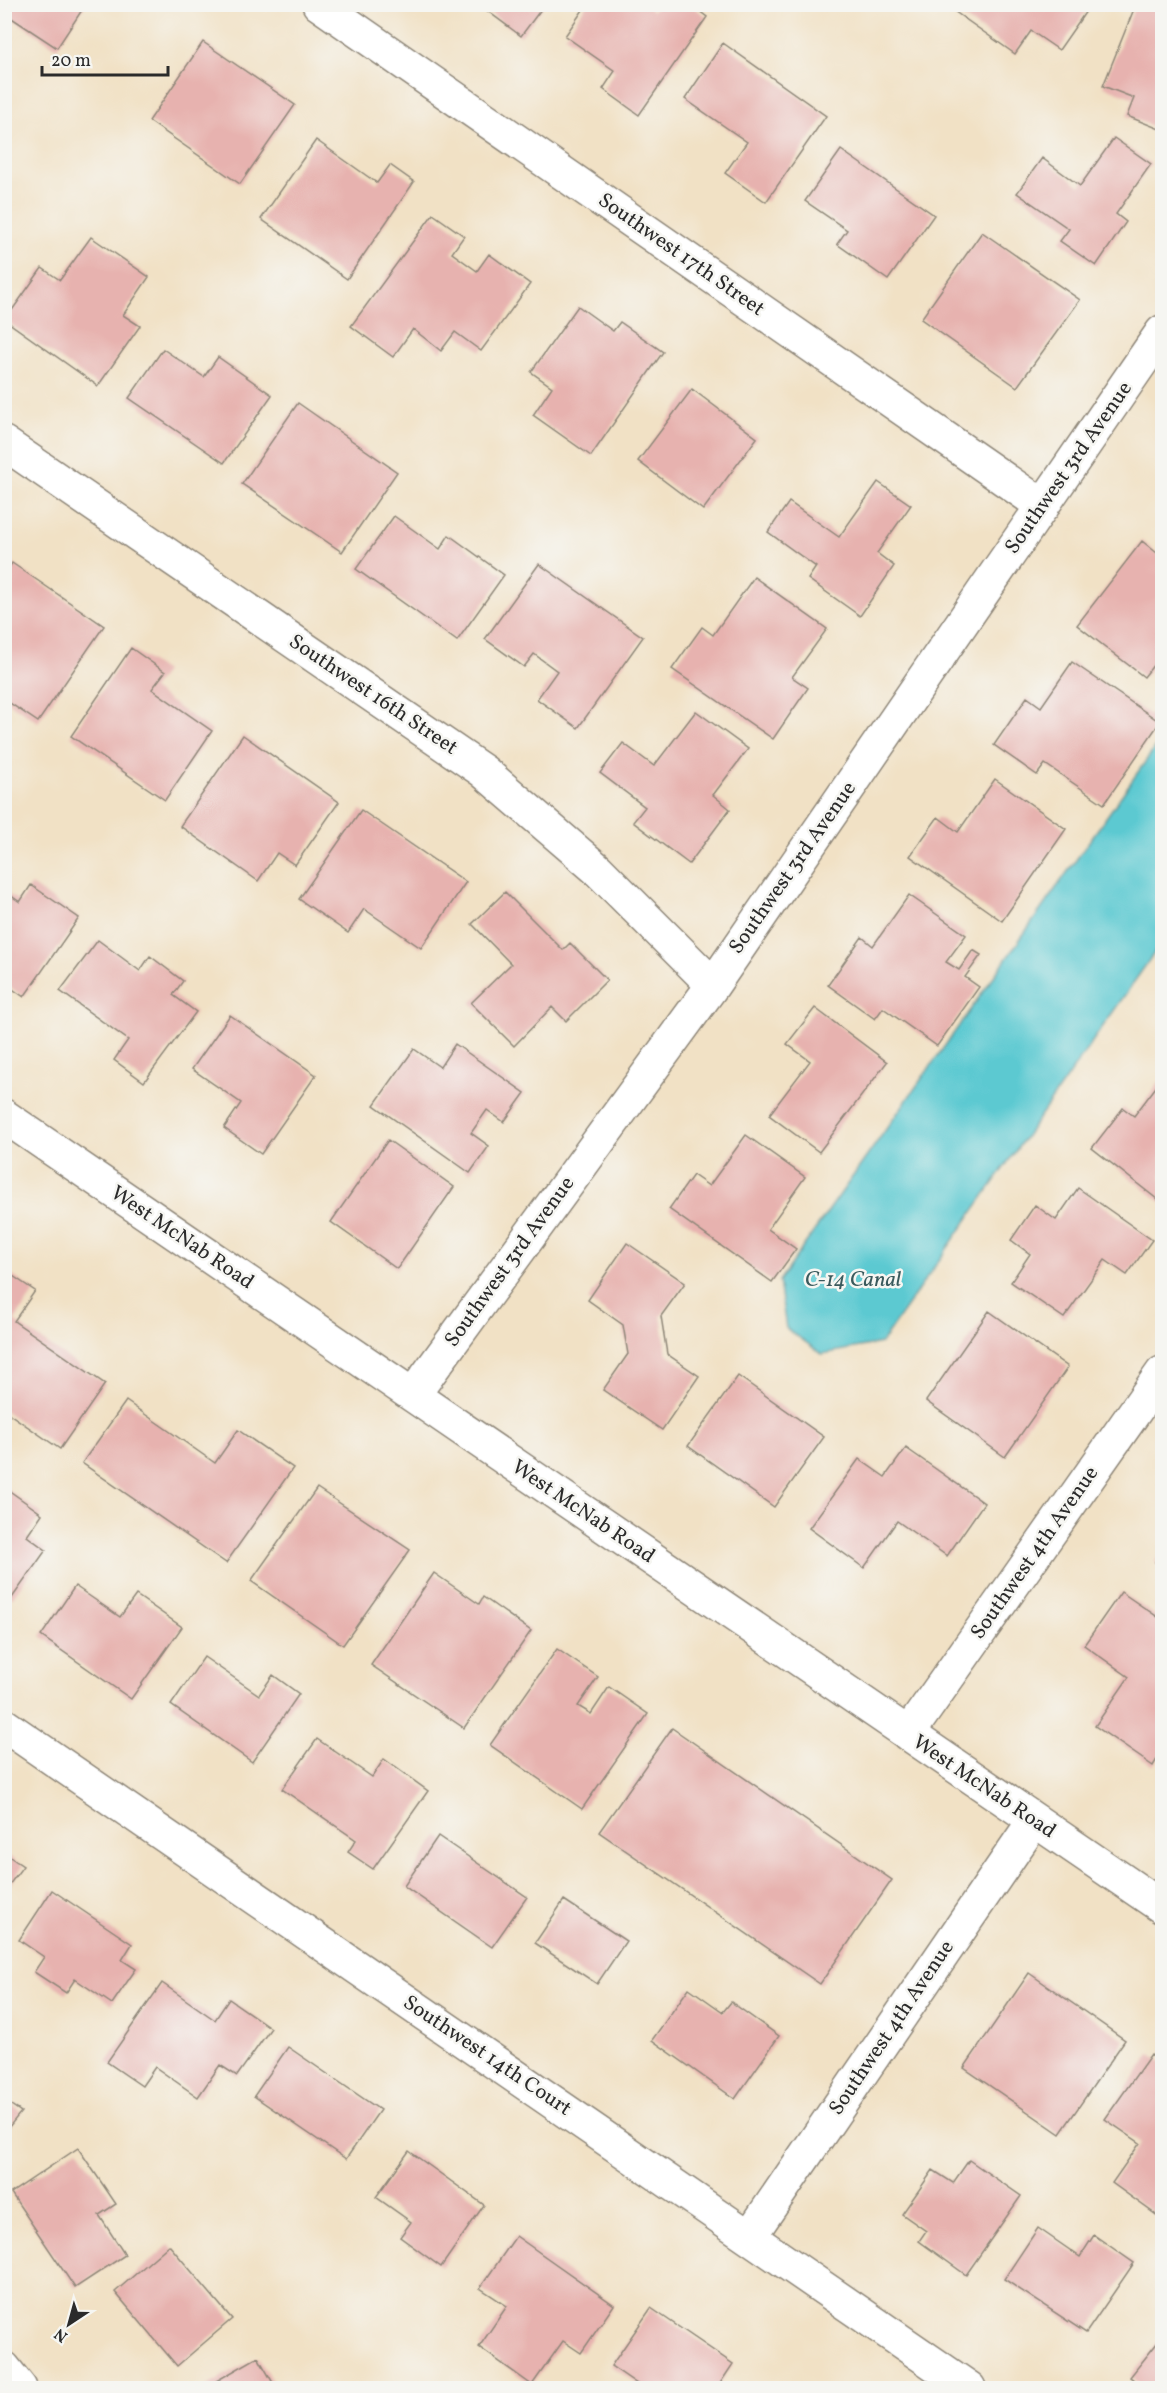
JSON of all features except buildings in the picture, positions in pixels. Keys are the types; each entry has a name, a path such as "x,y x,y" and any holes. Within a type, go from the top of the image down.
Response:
{"street":[{"name":"Southwest 17th Street","path":"319,4 1044,506"},
{"name":"Southwest 3rd Avenue","path":"413,1395 713,985 1162,332"},
{"name":"Southwest 16th Street","path":"4,443 483,771 597,869 713,985"},
{"name":"West McNab Road","path":"4,1116 1162,1907"},
{"name":"Southwest 4th Avenue","path":"908,1734 1162,1372"},
{"name":"Southwest 14th Court","path":"4,1725 969,2388"},
{"name":"Southwest 4th Avenue","path":"750,2236 1034,1821"},
{"path":"4,2368 20,2388"}],"water":[{"name":"C-14 Canal","path":"1162,738 1162,942 881,1343 822,1354 786,1328 779,1281"}]}
